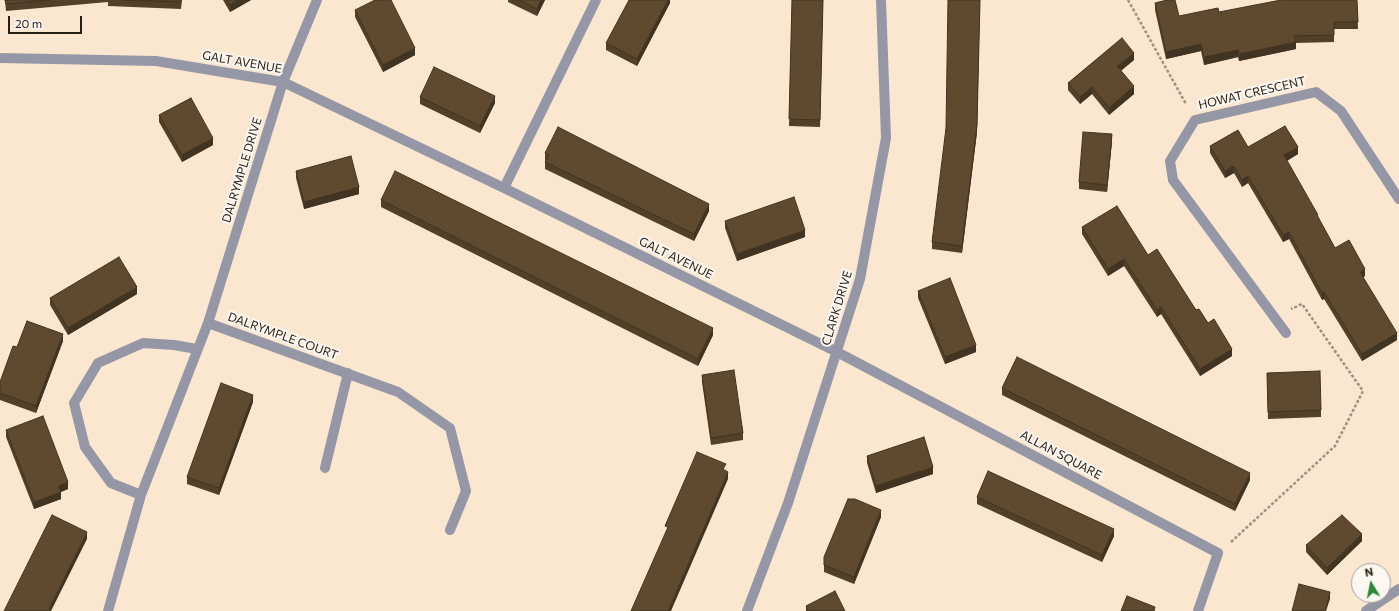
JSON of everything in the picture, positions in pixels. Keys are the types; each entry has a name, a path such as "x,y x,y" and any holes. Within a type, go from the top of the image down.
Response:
{"street":[{"name":"DALRYMPLE DRIVE","path":"109,611 141,495 208,323 283,82 318,0"},
{"path":"504,188 596,0"},
{"name":"CLARK DRIVE","path":"747,611 788,503 860,279 886,138 881,0"},
{"name":"GALT AVENUE","path":"0,58 156,61 283,82 504,188 837,352"},
{"name":"HOWAT CRESCENT","path":"1286,333 1173,180 1170,161 1195,120 1316,92 1341,111 1399,199"},
{"name":"DALRYMPLE COURT","path":"208,323 398,392 450,428 466,491 450,530"},
{"path":"141,495 111,483 85,447 74,403 98,363 143,343 174,345 197,349"},
{"name":"ALLAN SQUARE","path":"837,352 1218,553"},
{"name":"DALRYMPLE COURT","path":"325,468 348,373"},
{"path":"1198,611 1218,553"},
{"path":"1366,611 1399,589"}],"path":[{"path":"1128,0 1195,120"},
{"path":"1218,553 1335,446 1363,391 1302,304 1273,315"}],"building":[{"path":"5,0 49,0 6,4"},
{"path":"124,0 181,0 181,2"},
{"path":"227,0 239,0 230,5"},
{"path":"375,0 391,0 415,48 383,65 355,10"},
{"path":"519,0 541,0 537,9"},
{"path":"629,0 668,0 637,59 606,43"},
{"path":"792,0 823,0 820,120 789,119"},
{"path":"948,0 980,0 977,125 962,246 932,242 946,128"},
{"path":"1175,0 1179,16 1218,8 1219,12 1281,0 1357,0 1358,22 1334,22 1334,35 1294,36 1296,42 1239,54 1238,50 1204,57 1201,44 1166,52 1155,3"},
{"path":"1122,38 1134,53 1117,66 1134,86 1109,108 1092,87 1080,97 1068,83"},
{"path":"434,67 495,96 480,126 420,97"},
{"path":"191,98 213,138 182,155 159,115"},
{"path":"1285,126 1298,147 1284,155 1335,248 1349,240 1365,269 1360,272 1397,333 1362,354 1324,292 1322,293 1289,232 1283,235 1248,176 1242,180 1234,166 1225,171 1210,146 1238,130 1248,147"},
{"path":"558,127 709,204 694,234 545,162 549,155 545,153"},
{"path":"1083,132 1112,134 1107,185 1079,182"},
{"path":"351,156 359,187 304,202 296,171"},
{"path":"395,171 713,328 698,359 381,200"},
{"path":"794,197 805,230 737,254 725,221"},
{"path":"1117,206 1148,255 1157,249 1196,310 1199,309 1208,323 1214,319 1232,349 1200,369 1161,307 1157,310 1124,259 1108,269 1082,227"},
{"path":"119,257 137,287 68,328 50,298"},
{"path":"950,278 976,345 945,357 918,291"},
{"path":"27,321 63,334 36,406 0,393 0,382 13,346 17,347"},
{"path":"1017,357 1250,473 1235,504 1002,388"},
{"path":"734,370 743,433 711,438 702,375"},
{"path":"1320,371 1321,410 1268,412 1267,373"},
{"path":"221,383 253,395 219,488 187,477"},
{"path":"43,416 68,482 58,486 61,492 34,502 6,430"},
{"path":"924,437 933,467 876,486 867,456"},
{"path":"697,452 726,464 723,469 728,472 668,611 631,611 668,527 665,526"},
{"path":"988,471 1114,529 1102,555 977,497"},
{"path":"848,499 855,499 881,510 854,577 824,565 824,557"},
{"path":"52,515 87,532 48,611 4,611"},
{"path":"1342,515 1362,534 1327,568 1306,545"},
{"path":"1299,584 1330,592 1325,611 1292,611"},
{"path":"835,591 845,611 808,611 806,606"},
{"path":"1127,596 1155,607 1154,611 1121,611"}]}
